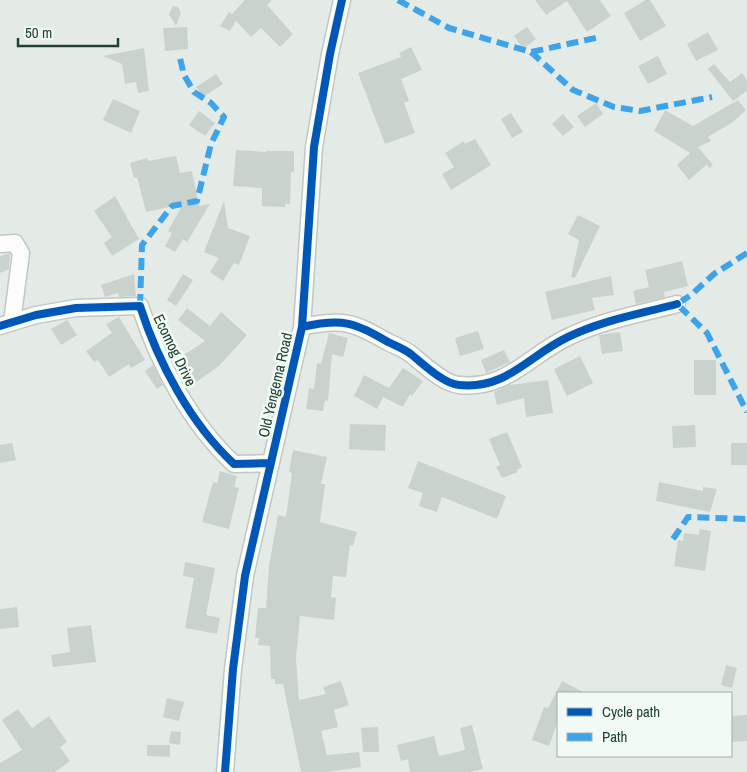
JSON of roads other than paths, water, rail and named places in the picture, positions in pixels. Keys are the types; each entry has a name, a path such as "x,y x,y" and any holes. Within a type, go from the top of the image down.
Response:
{"street":[{"name":"Old Yengema Road","path":"225,772 233,669 245,576 302,327 314,147 339,1"},
{"path":"0,244 15,242 21,253 6,324"},
{"path":"302,327 342,321 367,330 410,353 424,366 457,385 479,385 499,381 566,337 626,316 677,304"},
{"name":"Ecomog Drive","path":"6,324 76,308 140,306 148,330 188,407 218,450 234,464 271,463"}]}
